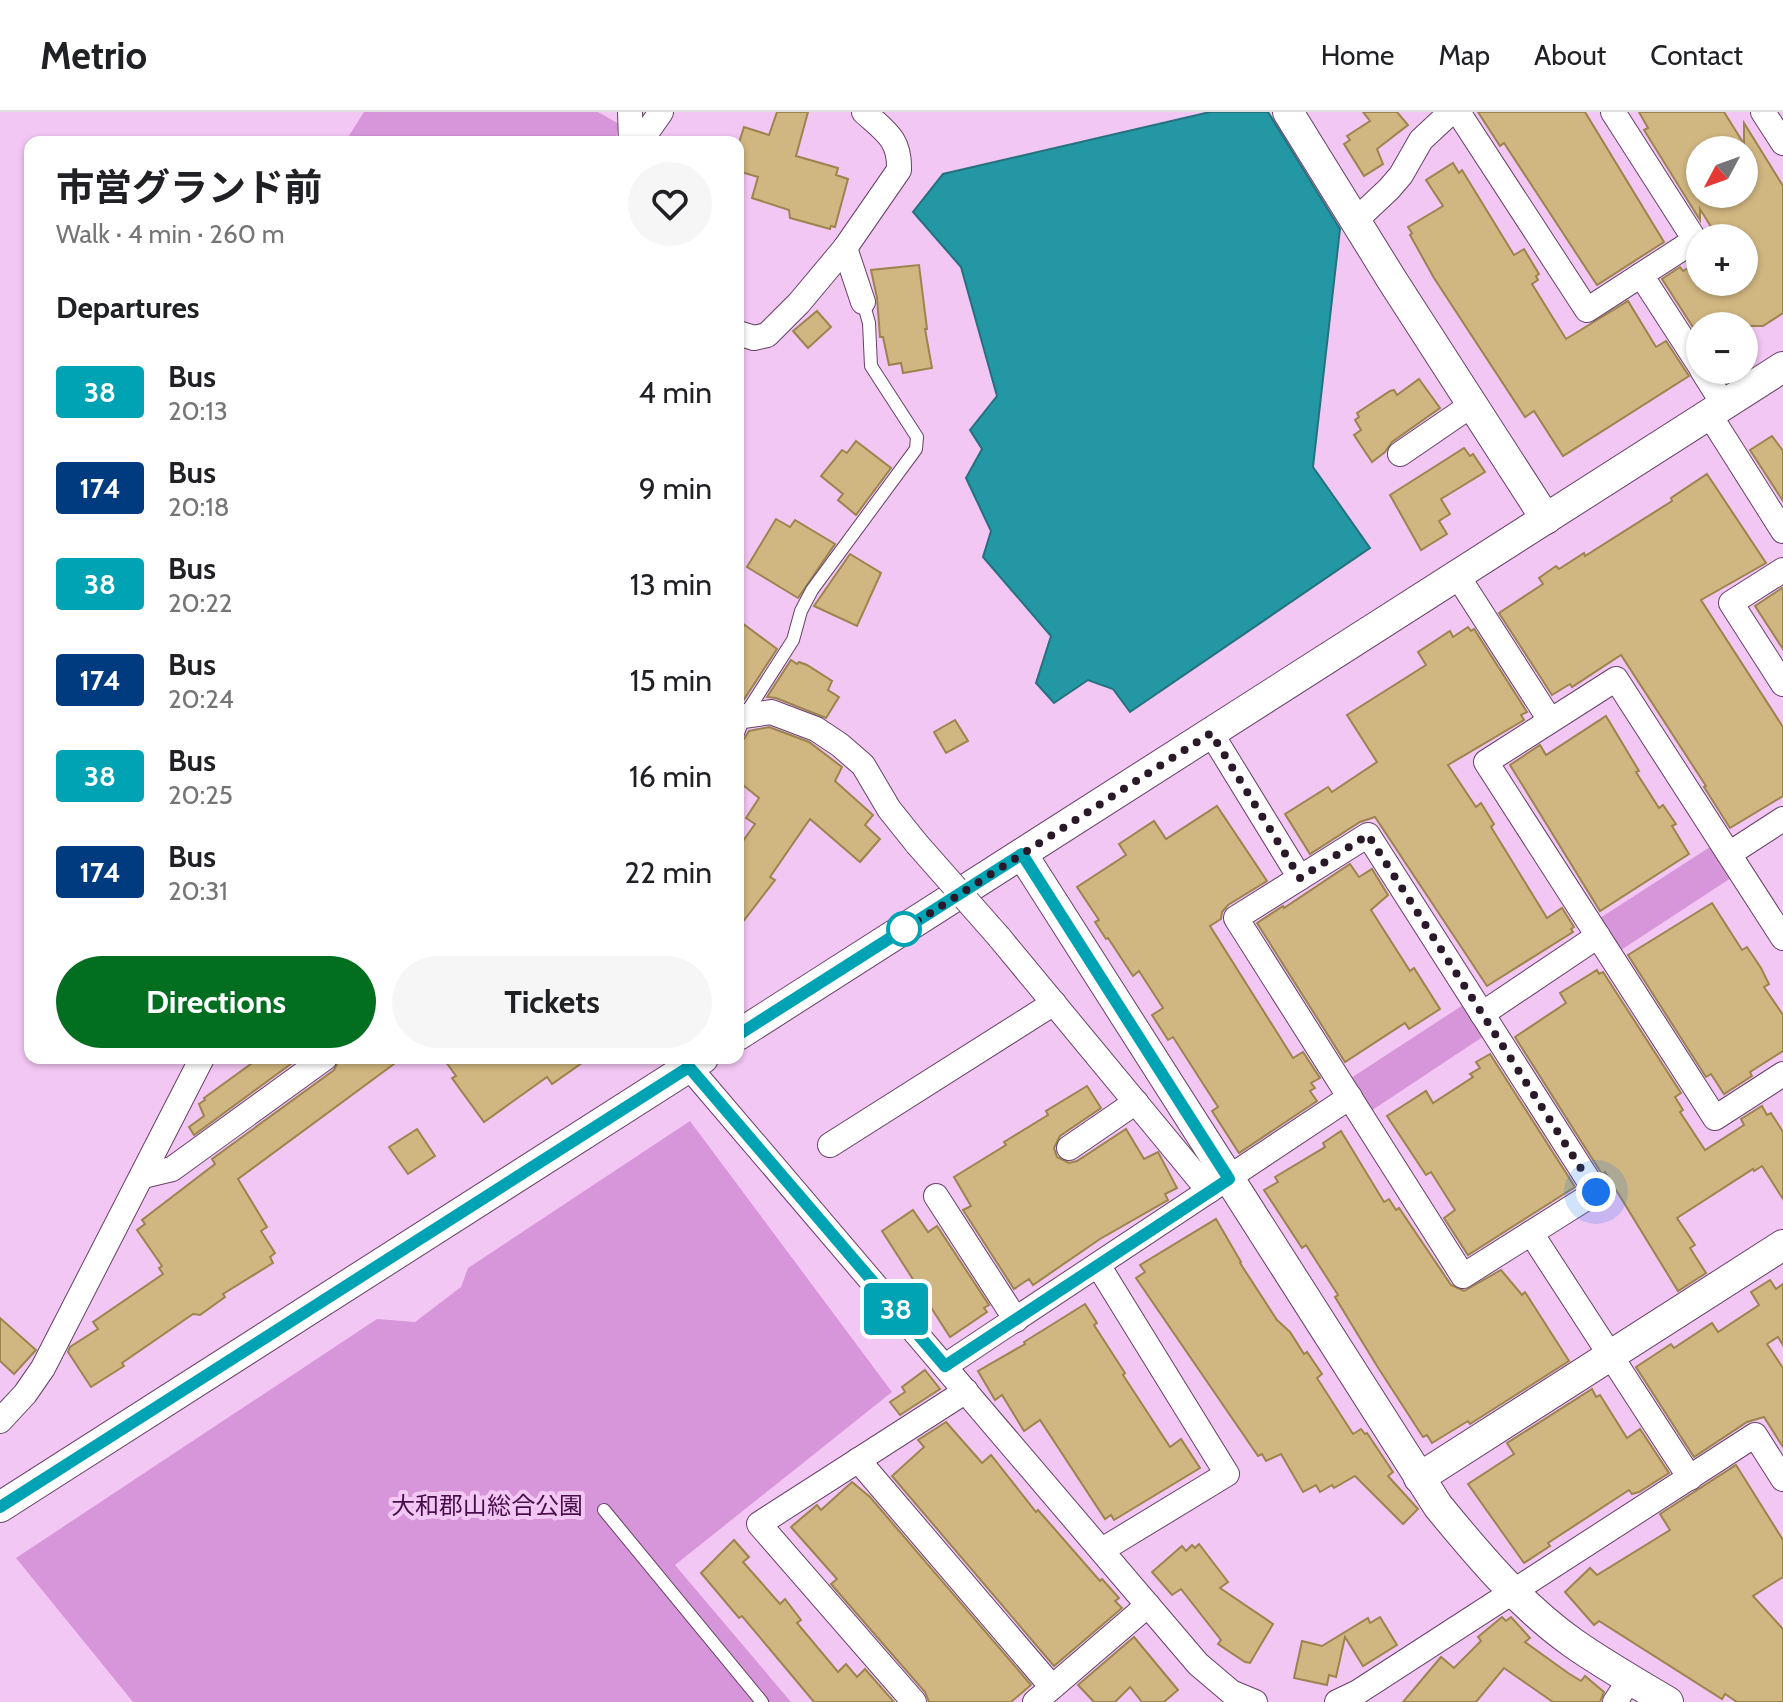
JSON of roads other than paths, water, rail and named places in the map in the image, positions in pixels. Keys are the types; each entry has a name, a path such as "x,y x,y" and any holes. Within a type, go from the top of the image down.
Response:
{"street":[{"path":"630,112 631,136"},
{"path":"644,136 661,112"},
{"path":"744,335 754,338 767,335 799,303 845,248 899,170 899,155 893,138 864,112"},
{"path":"1288,112 1546,519"},
{"path":"1356,220 1389,189 1421,140 1451,112"},
{"path":"1458,112 1587,310 1695,240 1613,112"},
{"path":"1763,112 1783,143"},
{"path":"845,248 863,302"},
{"path":"1641,275 1686,345"},
{"path":"744,1031 1783,367"},
{"path":"1707,384 1717,410 1783,531"},
{"path":"1400,454 1473,404"},
{"path":"1783,570 1731,603 1783,684"},
{"path":"1457,575 1550,720"},
{"path":"1781,1079 1715,1118 1486,762 1616,679 1783,938"},
{"path":"744,720 771,712 816,729 863,765 889,809 917,844 1136,1102 1219,1185"},
{"path":"1211,733 1300,878"},
{"path":"1729,854 1783,819"},
{"path":"1368,835 1482,1014 1596,1192 1463,1276 1236,918 1368,835"},
{"path":"1022,854 1219,1185 1419,1478 1469,1544 1513,1591 1623,1690 1668,1702"},
{"path":"1482,1014 1598,936"},
{"path":"830,1145 1054,1003"},
{"path":"0,1421 25,1394 43,1368 199,1064"},
{"path":"143,1176 172,1169 317,1064"},
{"path":"0,1507 685,1064"},
{"path":"693,1064 1198,1664 1231,1692 1255,1702"},
{"path":"945,1366 1350,1097"},
{"path":"1069,1148 1136,1102"},
{"path":"936,1196 1016,1320"},
{"path":"1531,1233 1690,1478"},
{"path":"1419,1478 1783,1245"},
{"path":"1098,1265 1227,1474 1102,1550"},
{"path":"914,1702 759,1524 966,1391"},
{"path":"1337,1702 1358,1692 1755,1435 1783,1479"},
{"path":"858,1460 1044,1695 1148,1605"}],"lane":[{"path":"744,715 793,640 801,611 812,590 916,449 917,437 871,366 869,323 863,302"},
{"path":"604,1510 762,1702"}],"park label":[{"name":"大和郡山総合公園","path":"487,1505"}]}
